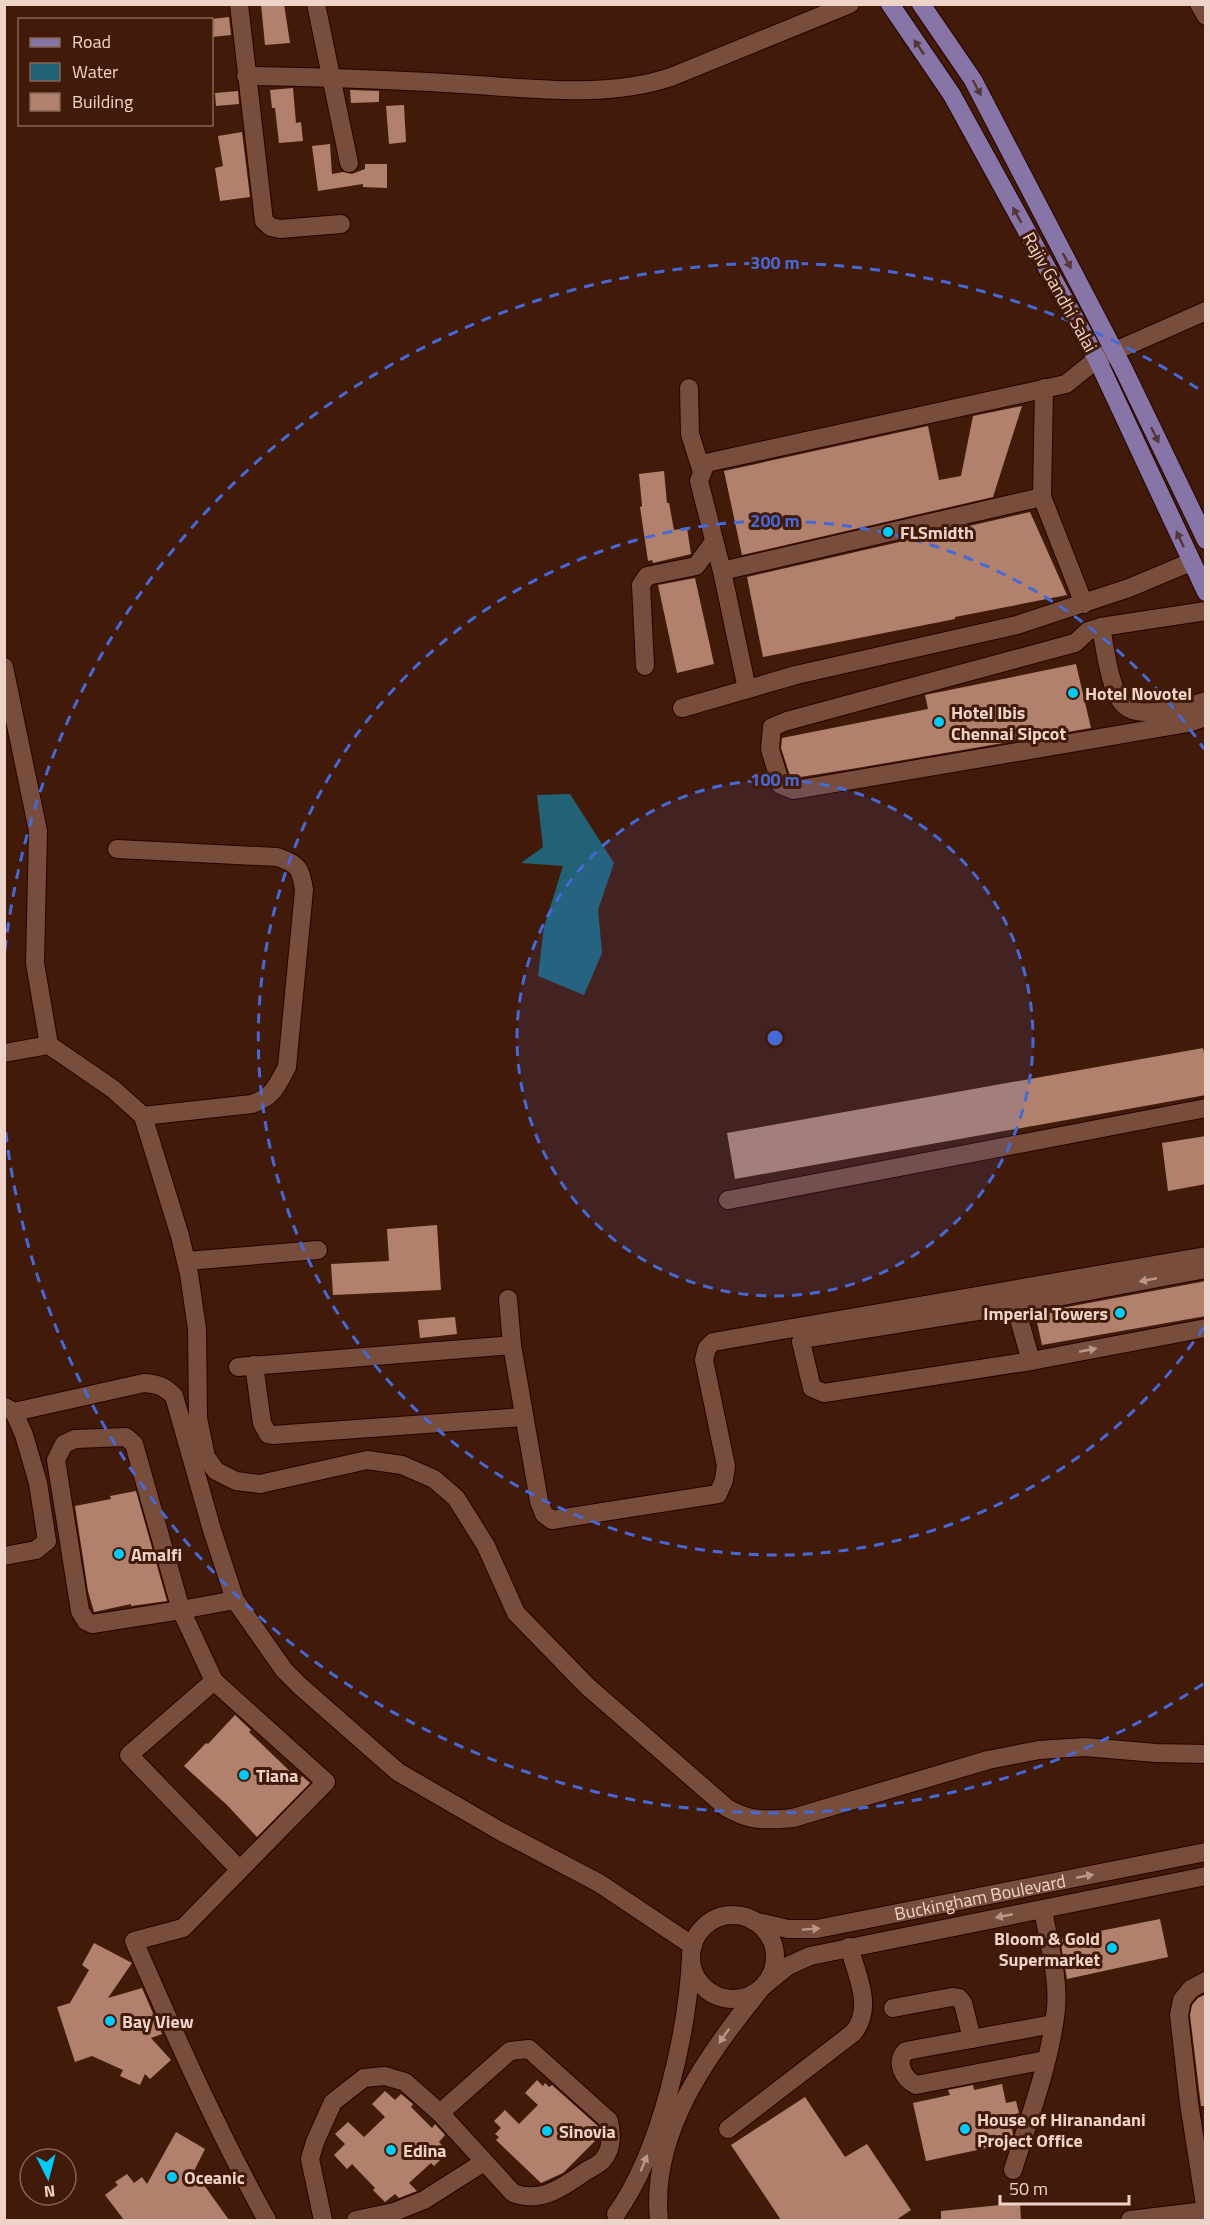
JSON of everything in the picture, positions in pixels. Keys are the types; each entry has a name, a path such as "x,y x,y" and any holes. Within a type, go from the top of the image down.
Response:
{"main road":[{"name":"Rajiv Gandhi Salai","path":"890,4 952,94 1097,359 1206,592"},
{"name":"Rajiv Gandhi Salai","path":"921,4 973,80 1114,352 1206,540"}],"street":[{"path":"239,4 264,221 271,227 280,229 341,224"},
{"path":"315,4 349,163"},
{"path":"246,76 565,90 652,84 850,4"},
{"path":"1199,4 1206,16"},
{"path":"747,689 722,572 699,481 706,463 1066,384 1097,359 1206,311"},
{"path":"689,388 690,434 702,472"},
{"path":"1044,388 1042,497 1084,604"},
{"path":"722,572 1042,497"},
{"path":"645,666 642,580 647,576 696,566 713,543"},
{"path":"682,708 796,675 1017,625 1129,588 1191,562"},
{"path":"1206,611 1101,627 1088,631 1075,642 787,721 772,727 770,749 781,786 794,790 1188,723 1206,717"},
{"path":"1101,627 1114,687 1123,705 1133,711 1179,710 1206,701"},
{"path":"4,668 38,831 35,963 49,1045"},
{"path":"117,849 277,857 294,862 302,874 304,890 287,1066 276,1087 266,1099 252,1104 143,1116"},
{"path":"4,1053 49,1045 113,1089 143,1116 186,1261 197,1329 198,1418 206,1457 216,1471 236,1481 260,1484 367,1460 402,1465 434,1479 456,1498 486,1546 516,1613 587,1686 727,1808 744,1817 766,1820 792,1818 988,1760 1039,1750 1085,1747 1156,1753 1206,1754"},
{"path":"728,1200 1206,1108"},
{"path":"186,1261 318,1250"},
{"path":"508,1299 512,1345 539,1501 544,1514 552,1520 718,1494 724,1480 726,1466 704,1360 707,1348 713,1342 1206,1256"},
{"path":"1206,1269 1015,1305 808,1338 801,1342 812,1388 824,1393 1031,1361 1206,1328"},
{"path":"1015,1305 1031,1361"},
{"path":"512,1345 246,1366 262,1423 268,1434 273,1435 525,1417"},
{"path":"4,1556 36,1550 47,1541 38,1483 24,1435 9,1409 144,1383 157,1383 166,1388 174,1396 212,1530 235,1600 284,1670 398,1772 500,1831 599,1883 692,1952"},
{"path":"235,1600 180,1610 92,1624 86,1622 80,1611 56,1460 64,1444 75,1439 126,1437 133,1442 180,1610 214,1681 326,1782 183,1928 134,1941 220,2126 267,2220"},
{"path":"38,1483 60,1483"},
{"path":"214,1681 129,1755 239,1869"},
{"name":"Buckingham Boulevard","path":"615,2217 632,2192 642,2169 667,2095 686,2014 692,1952 703,1929 720,1918 740,1916 779,1928 817,1929 1206,1852"},
{"path":"1133,1866 1138,1890"},
{"name":"Buckingham Boulevard","path":"692,1952 694,1970 699,1982 718,1996 737,1999 754,1994 779,1971 797,1960 849,1947 1206,1876"},
{"path":"1014,2170 1046,2060 1053,2024 1055,1989 1043,1909"},
{"name":"Buckingham Boulevard","path":"659,2220 657,2190 660,2167 681,2110 694,2082 716,2048 771,1975 775,1954 769,1935 753,1921"},
{"path":"728,2129 853,2033 861,2024 864,2009 849,1947"},
{"path":"1130,2220 1205,2211 1179,2016 1182,2000 1191,1989 1206,1981"},
{"path":"893,2008 952,1997 958,1998 963,2003 972,2039"},
{"path":"1046,2060 916,2085 908,2080 902,2070 900,2060 906,2051 1053,2024"},
{"path":"322,2220 310,2159 315,2142 333,2102 364,2078 386,2076 405,2082 440,2113 513,2193 520,2196 528,2197 558,2191 603,2160 612,2136 609,2121 529,2049 510,2051 440,2113"},
{"path":"356,2220 394,2212 424,2200 484,2162"},
{"name":"Buckingham Boulevard","path":"615,2217 631,2206 639,2206 654,2214 659,2220"}],"water":[{"path":"570,794 614,863 598,910 602,953 584,995 538,976 544,927 563,866 521,863 543,847 537,795"}],"building":[{"path":"261,4 284,4 290,43 265,45"},
{"path":"229,17 231,35 213,37 213,19"},
{"path":"293,88 296,123 301,122 303,141 279,143 275,108 272,108 270,90"},
{"path":"350,90 379,91 379,102 351,103"},
{"path":"238,91 239,104 216,106 215,93"},
{"path":"404,105 406,142 389,144 386,106"},
{"path":"242,132 250,197 220,201 215,168 223,166 218,136"},
{"path":"330,144 332,174 343,172 352,174 365,169 365,164 387,164 387,188 363,187 363,184 318,191 312,146"},
{"path":"1022,406 993,497 742,555 724,471 928,426 939,480 961,476 973,416"},
{"path":"664,471 667,503 669,503 674,530 687,528 691,554 653,563 652,560 648,561 640,507 642,506 639,474"},
{"path":"1030,512 1067,595 763,657 747,577"},
{"path":"695,578 714,664 677,673 658,585"},
{"path":"1076,664 1091,728 857,768 794,778 790,776 781,748 782,738 928,709 925,695"},
{"path":"1203,1048 1206,1063 1206,1095 735,1179 727,1133"},
{"path":"1206,1136 1206,1184 1168,1191 1162,1143"},
{"path":"437,1225 441,1290 333,1295 331,1264 389,1261 387,1229"},
{"name":"Imperial Towers","path":"1206,1281 1206,1316 1042,1345 1035,1313"},
{"path":"455,1317 457,1334 420,1338 418,1320"},
{"name":"Amalfi","path":"136,1491 167,1601 131,1606 131,1604 94,1612 88,1591 75,1506"},
{"name":"Tiana","path":"235,1715 251,1730 249,1732 299,1780 302,1776 310,1783 257,1837 227,1805 184,1766"},
{"name":"Bloom & Gold Supermarket","path":"1160,1919 1168,1957 1067,1979 1060,1939"},
{"name":"Bay View","path":"94,1943 132,1963 108,1998 142,1988 162,2034 151,2038 171,2060 150,2079 145,2074 140,2085 120,2076 123,2070 92,2056 75,2062 57,2007 70,2003 89,1970 82,1965"},
{"path":"1206,1994 1206,2106 1201,2106 1190,2015 1192,2005"},
{"name":"Sinovia","path":"537,2080 543,2086 545,2083 549,2087 552,2085 599,2127 592,2134 597,2139 563,2173 541,2183 496,2140 499,2137 495,2134 501,2128 494,2121 505,2110 519,2124 538,2105 525,2093"},
{"name":"House of Hiranandani Project Office","path":"1002,2084 1006,2103 1016,2101 1019,2113 1009,2116 1013,2134 1010,2143 926,2161 913,2103 950,2095 948,2090 973,2085 974,2090"},
{"name":"Edina","path":"385,2091 395,2100 401,2094 413,2104 411,2107 432,2128 435,2124 445,2135 439,2142 442,2145 440,2147 447,2153 434,2166 431,2163 409,2183 417,2191 399,2198 395,2194 385,2202 352,2164 347,2169 334,2155 345,2144 335,2134 348,2122 364,2137 385,2117 372,2104"},
{"path":"805,2097 845,2157 867,2144 911,2210 896,2220 781,2220 731,2145"},
{"name":"Oceanic","path":"176,2132 205,2149 194,2171 229,2220 124,2220 105,2195 118,2185 115,2182 127,2174 134,2183 142,2177 147,2184"},
{"path":"1020,2203 1021,2220 941,2220 941,2211"}],"place":[{"name":"FLSmidth","path":"888,532"},
{"name":"Hotel Novotel","path":"1073,693"},
{"name":"Hotel Ibis Chennai Sipcot","path":"939,722"},
{"name":"Imperial Towers","path":"1120,1313"},
{"name":"Amalfi","path":"119,1554"},
{"name":"Tiana","path":"244,1775"},
{"name":"Bloom & Gold Supermarket","path":"1112,1948"},
{"name":"Bay View","path":"110,2021"},
{"name":"House of Hiranandani Project Office","path":"965,2129"},
{"name":"Sinovia","path":"547,2131"},
{"name":"Edina","path":"391,2150"},
{"name":"Oceanic","path":"172,2177"}]}
